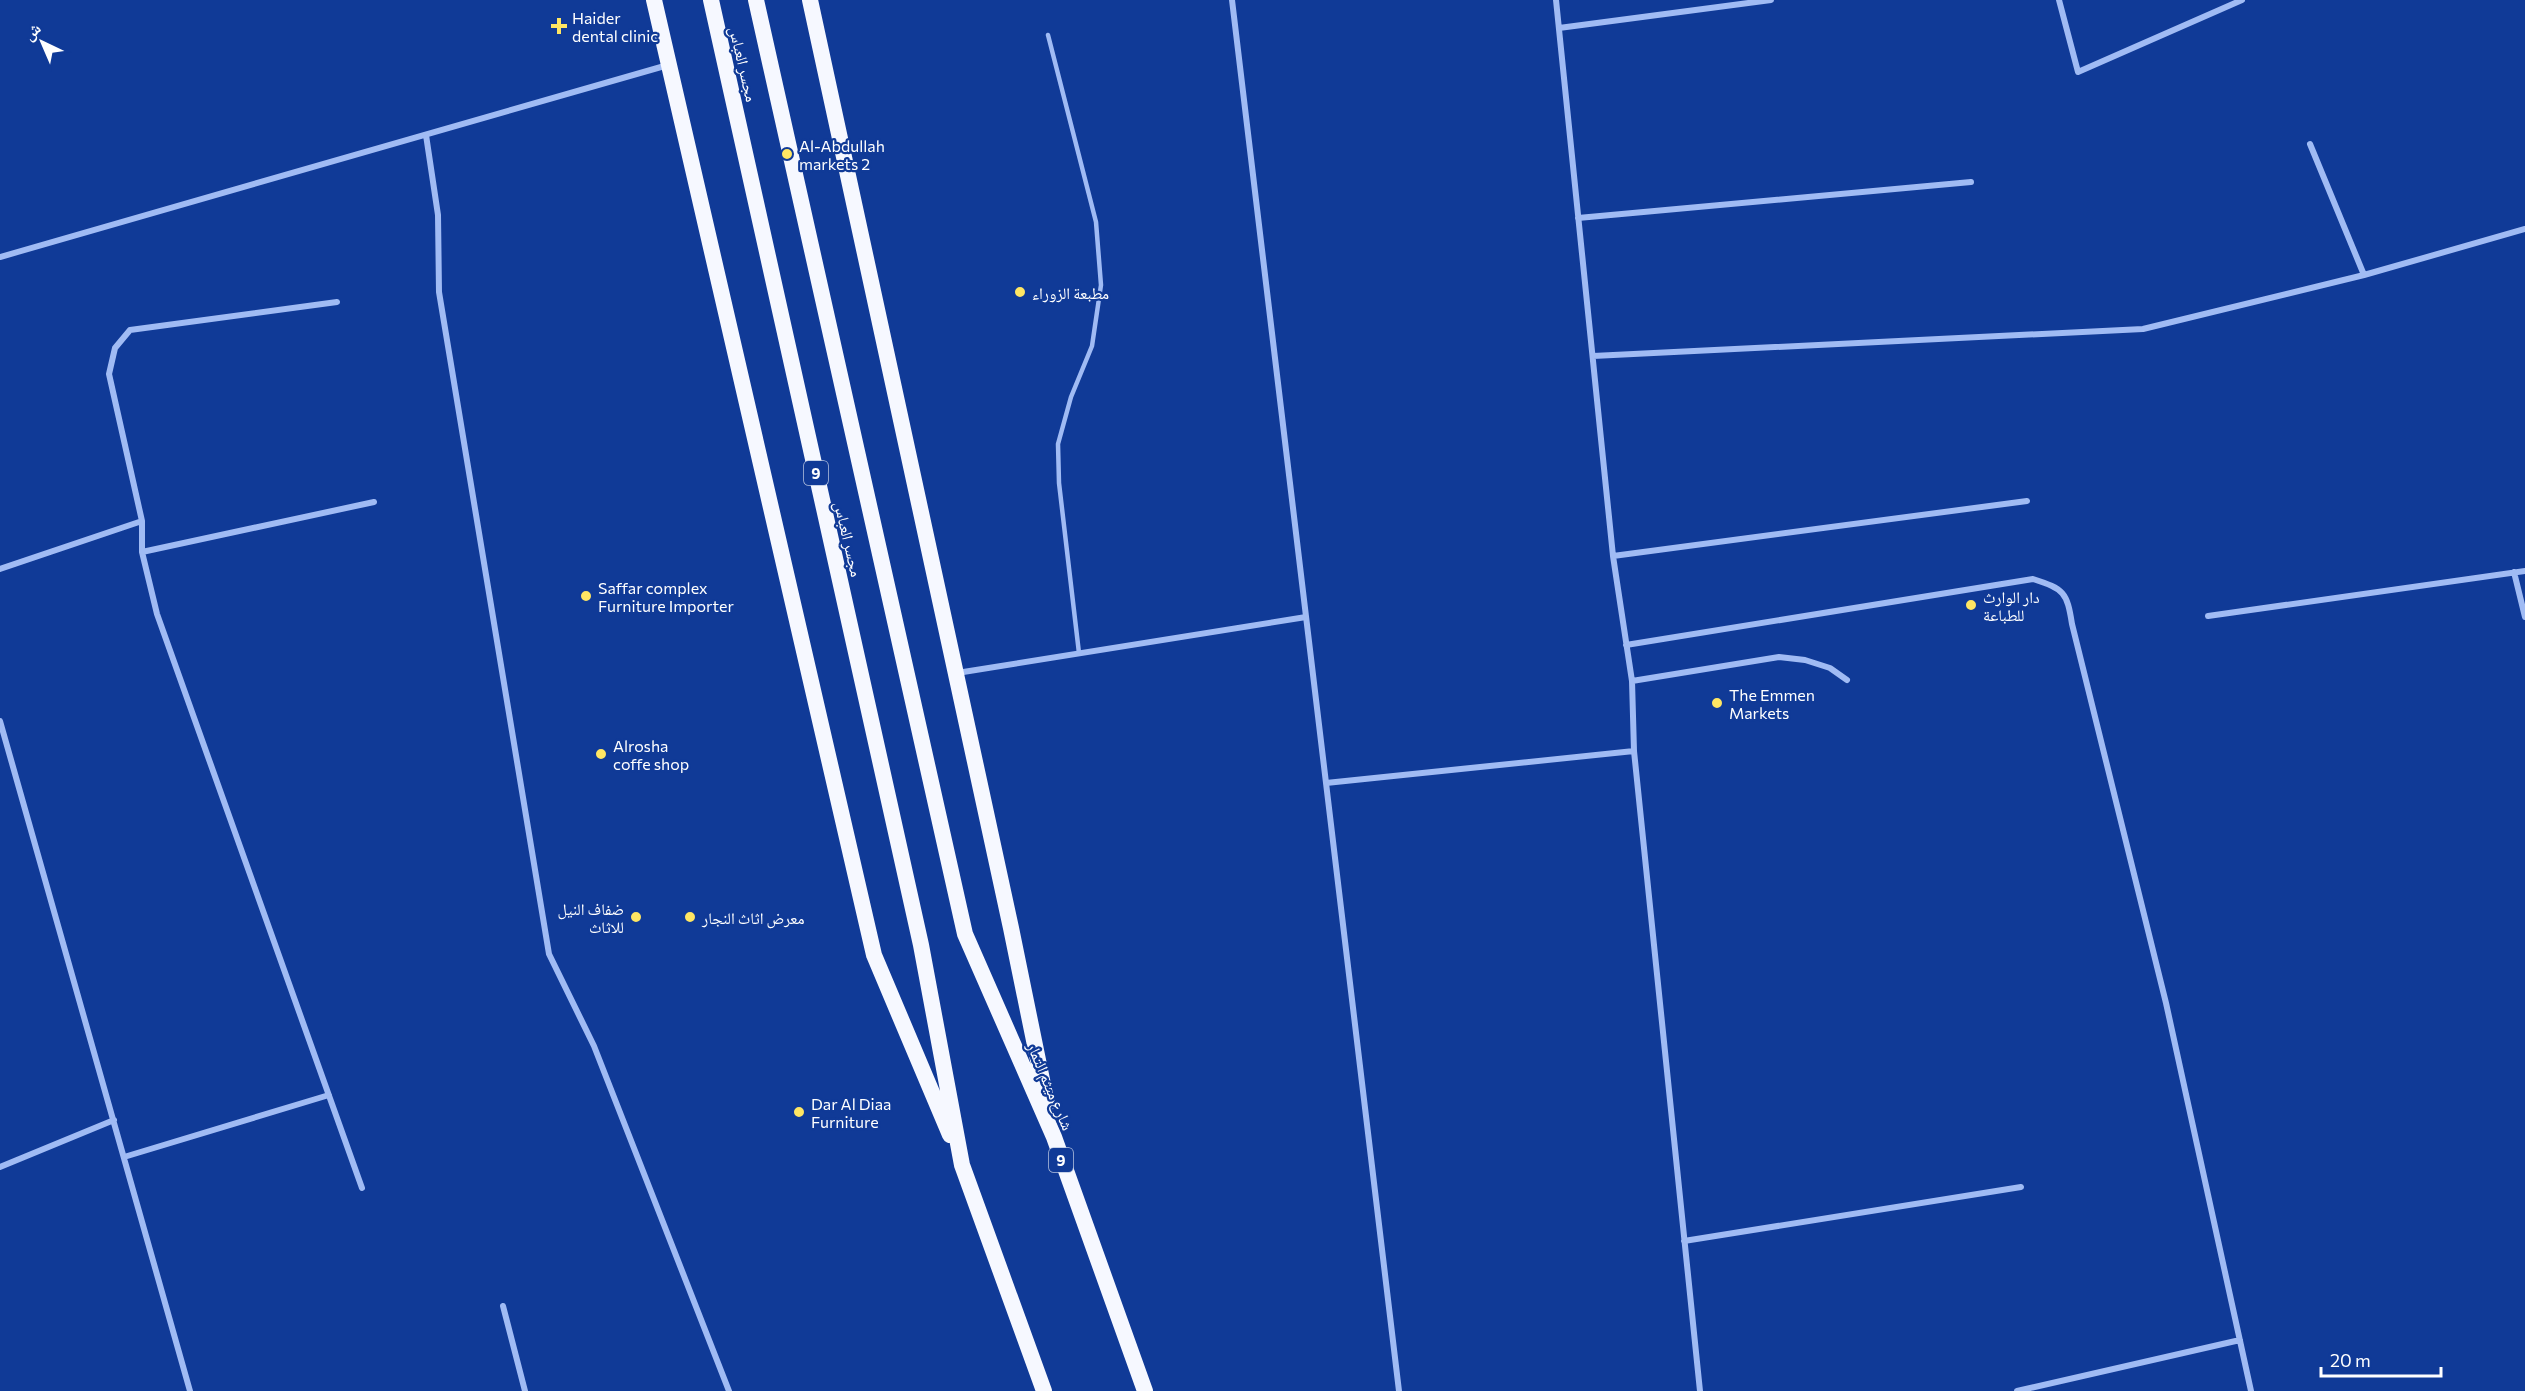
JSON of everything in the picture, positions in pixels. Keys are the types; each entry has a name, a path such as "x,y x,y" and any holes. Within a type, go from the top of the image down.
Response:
{"highway":[{"path":"654,0 874,955 962,1165"},
{"name":"مجسر العباس","path":"711,0 921,945 962,1165"},
{"name":"مجسر العباس","path":"756,0 965,934"},
{"path":"810,0 1054,1137"},
{"name":"شارع ميثم التمار","path":"965,934 1054,1137 1145,1391"},
{"name":"9","path":"962,1165 1044,1391"}],"street":[{"path":"1232,0 1399,1391"},
{"path":"1556,0 1614,556 1632,681 1634,751 1700,1391"},
{"path":"1558,28 1771,0"},
{"path":"2059,0 2078,72 2242,0"},
{"path":"0,257 669,65"},
{"path":"426,135 438,215 439,292 549,954 594,1046 729,1391"},
{"path":"2310,144 2364,275"},
{"path":"1578,218 1971,182"},
{"path":"1593,356 2143,329 2364,275 2525,230"},
{"path":"337,302 130,330 115,348 109,374 142,521 142,552 157,614 362,1188"},
{"path":"1614,556 2027,501"},
{"path":"142,552 375,502"},
{"path":"0,569 142,521"},
{"path":"2208,616 2525,571"},
{"path":"2514,572 2525,617"},
{"path":"1626,645 2033,579 2056,586 2069,600 2075,636 2166,1003 2251,1391"},
{"path":"956,673 1306,617"},
{"path":"1632,681 1779,657 1805,660 1830,668 1847,680"},
{"path":"0,721 190,1391"},
{"path":"1326,783 1634,751"},
{"path":"124,1157 329,1095"},
{"path":"0,1167 114,1120"},
{"path":"1684,1241 2021,1186"},
{"path":"503,1306 525,1391"},
{"path":"2017,1391 2240,1340"}],"lane":[{"path":"1048,36 1096,222 1101,285 1092,346 1071,397 1058,444 1059,483 1079,653"}],"place":[{"name":"Haider dental clinic","path":"559,26"},
{"name":"Al-Abdullah markets 2","path":"787,154"},
{"name":"مطبعة الزوراء","path":"1020,292"},
{"name":"Saffar complex Furniture Importer","path":"586,596"},
{"name":"دار الوارث للطباعة","path":"1971,605"},
{"name":"The Emmen Markets","path":"1717,703"},
{"name":"Alrosha coffe shop","path":"601,754"},
{"name":"ضفاف النيل للاثاث","path":"636,917"},
{"name":"معرض اثاث النجار","path":"690,917"},
{"name":"Dar Al Diaa Furniture","path":"799,1112"}]}
